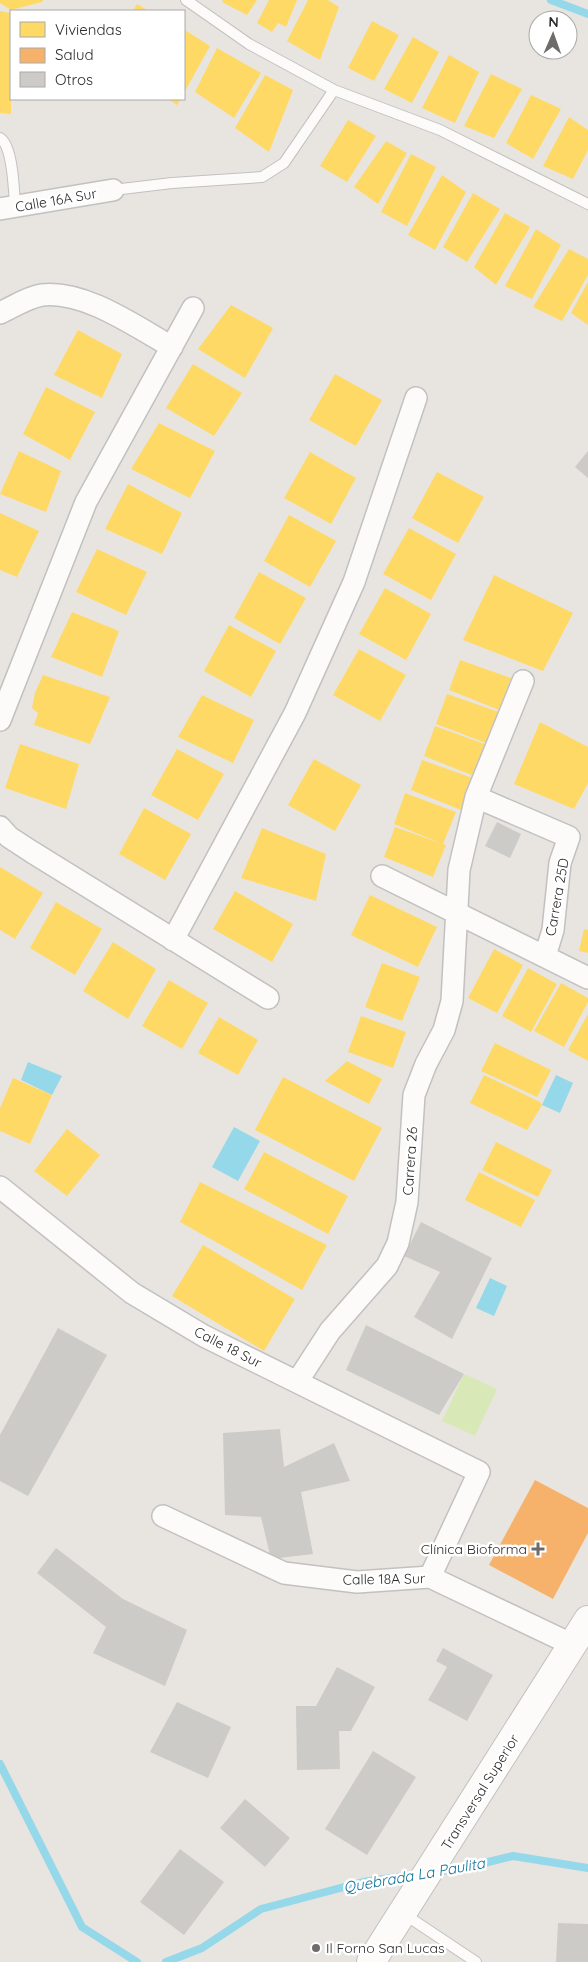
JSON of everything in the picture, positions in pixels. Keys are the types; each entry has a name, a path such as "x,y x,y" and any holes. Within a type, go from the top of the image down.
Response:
{"main road":[{"name":"Transversal Superior","path":"371,1962 588,1620"}],"street":[{"name":"Calle 16A Sur","path":"8,208 112,190"},
{"path":"0,313 40,296 64,294 90,302 172,347"},
{"path":"0,720 86,502 194,308"},
{"path":"173,940 295,713 354,582 416,398"},
{"name":"Carrera 26","path":"297,1382 330,1332 387,1266 398,1243 407,1202 414,1095 426,1064 444,1030 452,1002 459,870 476,797 523,681"},
{"name":"Carrera 25D","path":"476,797 569,837 560,863 553,930 545,956"},
{"path":"0,827 9,837 32,852 268,998"},
{"path":"382,876 588,978"},
{"name":"Calle 18 Sur","path":"0,1187 132,1293 204,1336 479,1472 430,1577"},
{"name":"Calle 18A Sur","path":"163,1516 284,1573 357,1582 430,1577 573,1645"}],"lane":[{"path":"186,0 249,44 334,90 440,130 588,204"},
{"path":"112,190 262,176 284,162 334,90"},
{"path":"0,138 5,141 10,154 8,208"},
{"path":"403,1913 476,1962"}],"green space":[{"path":"464,1374 497,1389 475,1436 442,1421"}],"water":[{"path":"28,1062 62,1076 52,1095 21,1080"},
{"path":"556,1075 573,1083 560,1113 542,1105"},
{"path":"234,1127 260,1141 238,1181 212,1167"},
{"path":"490,1278 507,1286 494,1316 476,1308"}],"building: Viviendas":[{"path":"0,0 43,0 42,2 11,10 0,3"},
{"path":"223,0 257,0 247,15 222,2"},
{"path":"269,0 297,0 286,27 278,23 272,32 257,23"},
{"path":"308,0 328,0 339,7 320,60 287,41"},
{"path":"137,4 147,10 134,10"},
{"path":"0,11 10,13 11,114 0,113"},
{"path":"372,21 399,35 374,81 348,68"},
{"path":"185,30 210,46 185,91"},
{"path":"413,37 439,52 412,103 384,89"},
{"path":"217,48 261,73 234,118 195,92"},
{"path":"449,55 479,72 455,123 422,108"},
{"path":"491,74 522,89 494,138 464,126"},
{"path":"265,75 293,90 269,152 235,128"},
{"path":"531,95 561,109 533,159 506,143"},
{"path":"170,100 180,100 177,105"},
{"path":"569,117 588,130 588,150 573,179 543,166"},
{"path":"348,120 376,136 347,182 320,166"},
{"path":"386,141 407,153 378,204 354,187"},
{"path":"411,154 436,167 407,226 381,212"},
{"path":"442,175 466,192 435,250 408,235"},
{"path":"473,193 500,209 467,262 443,247"},
{"path":"505,213 530,227 496,285 474,267"},
{"path":"536,229 561,245 532,299 505,286"},
{"path":"569,249 588,259 588,275 562,321 533,307"},
{"path":"588,282 588,325 571,313"},
{"path":"231,305 273,328 245,378 198,349"},
{"path":"78,330 122,354 102,398 54,375"},
{"path":"193,364 242,393 214,436 166,408"},
{"path":"335,374 382,400 356,446 309,420"},
{"path":"46,387 95,412 70,460 23,434"},
{"path":"159,423 215,451 190,498 131,469"},
{"path":"19,451 61,471 46,512 0,494"},
{"path":"310,452 356,478 331,524 284,498"},
{"path":"437,472 484,497 458,543 412,518"},
{"path":"128,484 182,513 162,554 105,529"},
{"path":"0,513 39,531 17,577 0,570"},
{"path":"289,515 336,541 310,587 264,561"},
{"path":"409,528 456,554 431,600 383,574"},
{"path":"97,549 147,572 126,615 76,592"},
{"path":"259,572 306,598 280,644 234,618"},
{"path":"494,575 573,613 543,671 463,640"},
{"path":"385,588 431,614 406,660 359,634"},
{"path":"72,612 119,631 102,677 51,657"},
{"path":"229,625 276,651 251,697 204,671"},
{"path":"359,649 406,675 380,721 333,695"},
{"path":"460,660 511,678 499,710 449,690"},
{"path":"43,675 110,697 90,744 34,725 38,713 32,708 35,693"},
{"path":"447,694 499,712 486,743 436,724"},
{"path":"202,695 254,720 233,763 178,737"},
{"path":"540,722 588,747 588,783 574,809 514,784"},
{"path":"435,726 487,745 474,776 424,756"},
{"path":"20,744 79,764 66,809 5,788"},
{"path":"177,749 224,774 198,820 151,795"},
{"path":"314,759 361,785 335,831 288,805"},
{"path":"422,760 473,778 461,810 411,790"},
{"path":"405,793 456,812 443,844 394,824"},
{"path":"144,808 191,834 165,880 119,854"},
{"path":"395,827 446,845 433,877 384,857"},
{"path":"262,828 326,854 316,901 241,878"},
{"path":"0,867 43,893 15,939 0,930"},
{"path":"235,891 293,924 272,962 213,929"},
{"path":"370,895 437,927 418,967 351,935"},
{"path":"56,902 102,929 75,975 30,948"},
{"path":"584,929 588,930 588,953 579,951"},
{"path":"113,942 156,969 128,1019 83,991"},
{"path":"494,949 523,965 497,1013 468,998"},
{"path":"382,963 420,977 402,1021 365,1007"},
{"path":"528,968 557,984 531,1032 502,1016"},
{"path":"169,980 208,1003 182,1049 142,1026"},
{"path":"561,983 588,998 588,1002 564,1047 534,1031"},
{"path":"588,1014 588,1061 568,1050"},
{"path":"361,1016 406,1032 393,1068 348,1052"},
{"path":"219,1017 258,1040 238,1075 198,1053"},
{"path":"495,1043 551,1070 537,1097 481,1071"},
{"path":"347,1061 382,1079 369,1104 325,1081"},
{"path":"484,1075 540,1102 542,1105 527,1130 470,1103"},
{"path":"283,1077 382,1128 354,1181 255,1130"},
{"path":"13,1078 52,1095 30,1144 0,1131 0,1108"},
{"path":"67,1129 100,1155 67,1196 34,1171"},
{"path":"496,1142 552,1170 538,1197 482,1170"},
{"path":"264,1152 348,1196 328,1234 244,1189"},
{"path":"479,1172 535,1200 521,1227 465,1200"},
{"path":"200,1182 327,1245 302,1290 180,1222"},
{"path":"203,1245 295,1299 264,1351 172,1296"}],"building: Salud":[{"name":"Clínica Bioforma","path":"535,1480 588,1508 588,1533 553,1599 489,1565"}],"building: Otros":[{"path":"588,451 588,478 575,467"},
{"path":"497,822 521,834 510,858 485,846"},
{"path":"421,1222 492,1258 452,1339 414,1317 440,1272 404,1256"},
{"path":"366,1325 464,1374 439,1415 346,1370"},
{"path":"58,1328 107,1355 28,1496 0,1481 0,1435"},
{"path":"280,1429 284,1467 334,1443 350,1481 301,1492 313,1554 271,1559 261,1517 225,1515 223,1433"},
{"path":"56,1548 123,1599 187,1630 165,1686 93,1653 106,1627 37,1573"},
{"path":"443,1648 493,1675 467,1721 428,1700 447,1667 436,1661"},
{"path":"337,1667 375,1687 351,1731 339,1731 340,1769 297,1770 296,1706 316,1706"},
{"path":"177,1702 231,1727 208,1778 150,1752"},
{"path":"373,1751 416,1777 367,1855 325,1829"},
{"path":"245,1799 290,1838 265,1867 220,1828"},
{"path":"180,1849 224,1882 184,1935 140,1902"},
{"path":"558,1923 588,1924 588,1962 556,1962"}],"waterway":[{"path":"551,0 588,14"},
{"name":"Quebrada La Paulita","path":"0,1764 82,1927 137,1962"},
{"name":"Quebrada La Paulita","path":"435,1872 468,1867 513,1856 588,1868"},
{"name":"Quebrada La Paulita","path":"166,1962 202,1948 261,1909 363,1882 419,1874"}],"place":[{"name":"Clínica Bioforma","path":"538,1549"},
{"name":"Il Forno San Lucas","path":"316,1948"}]}
